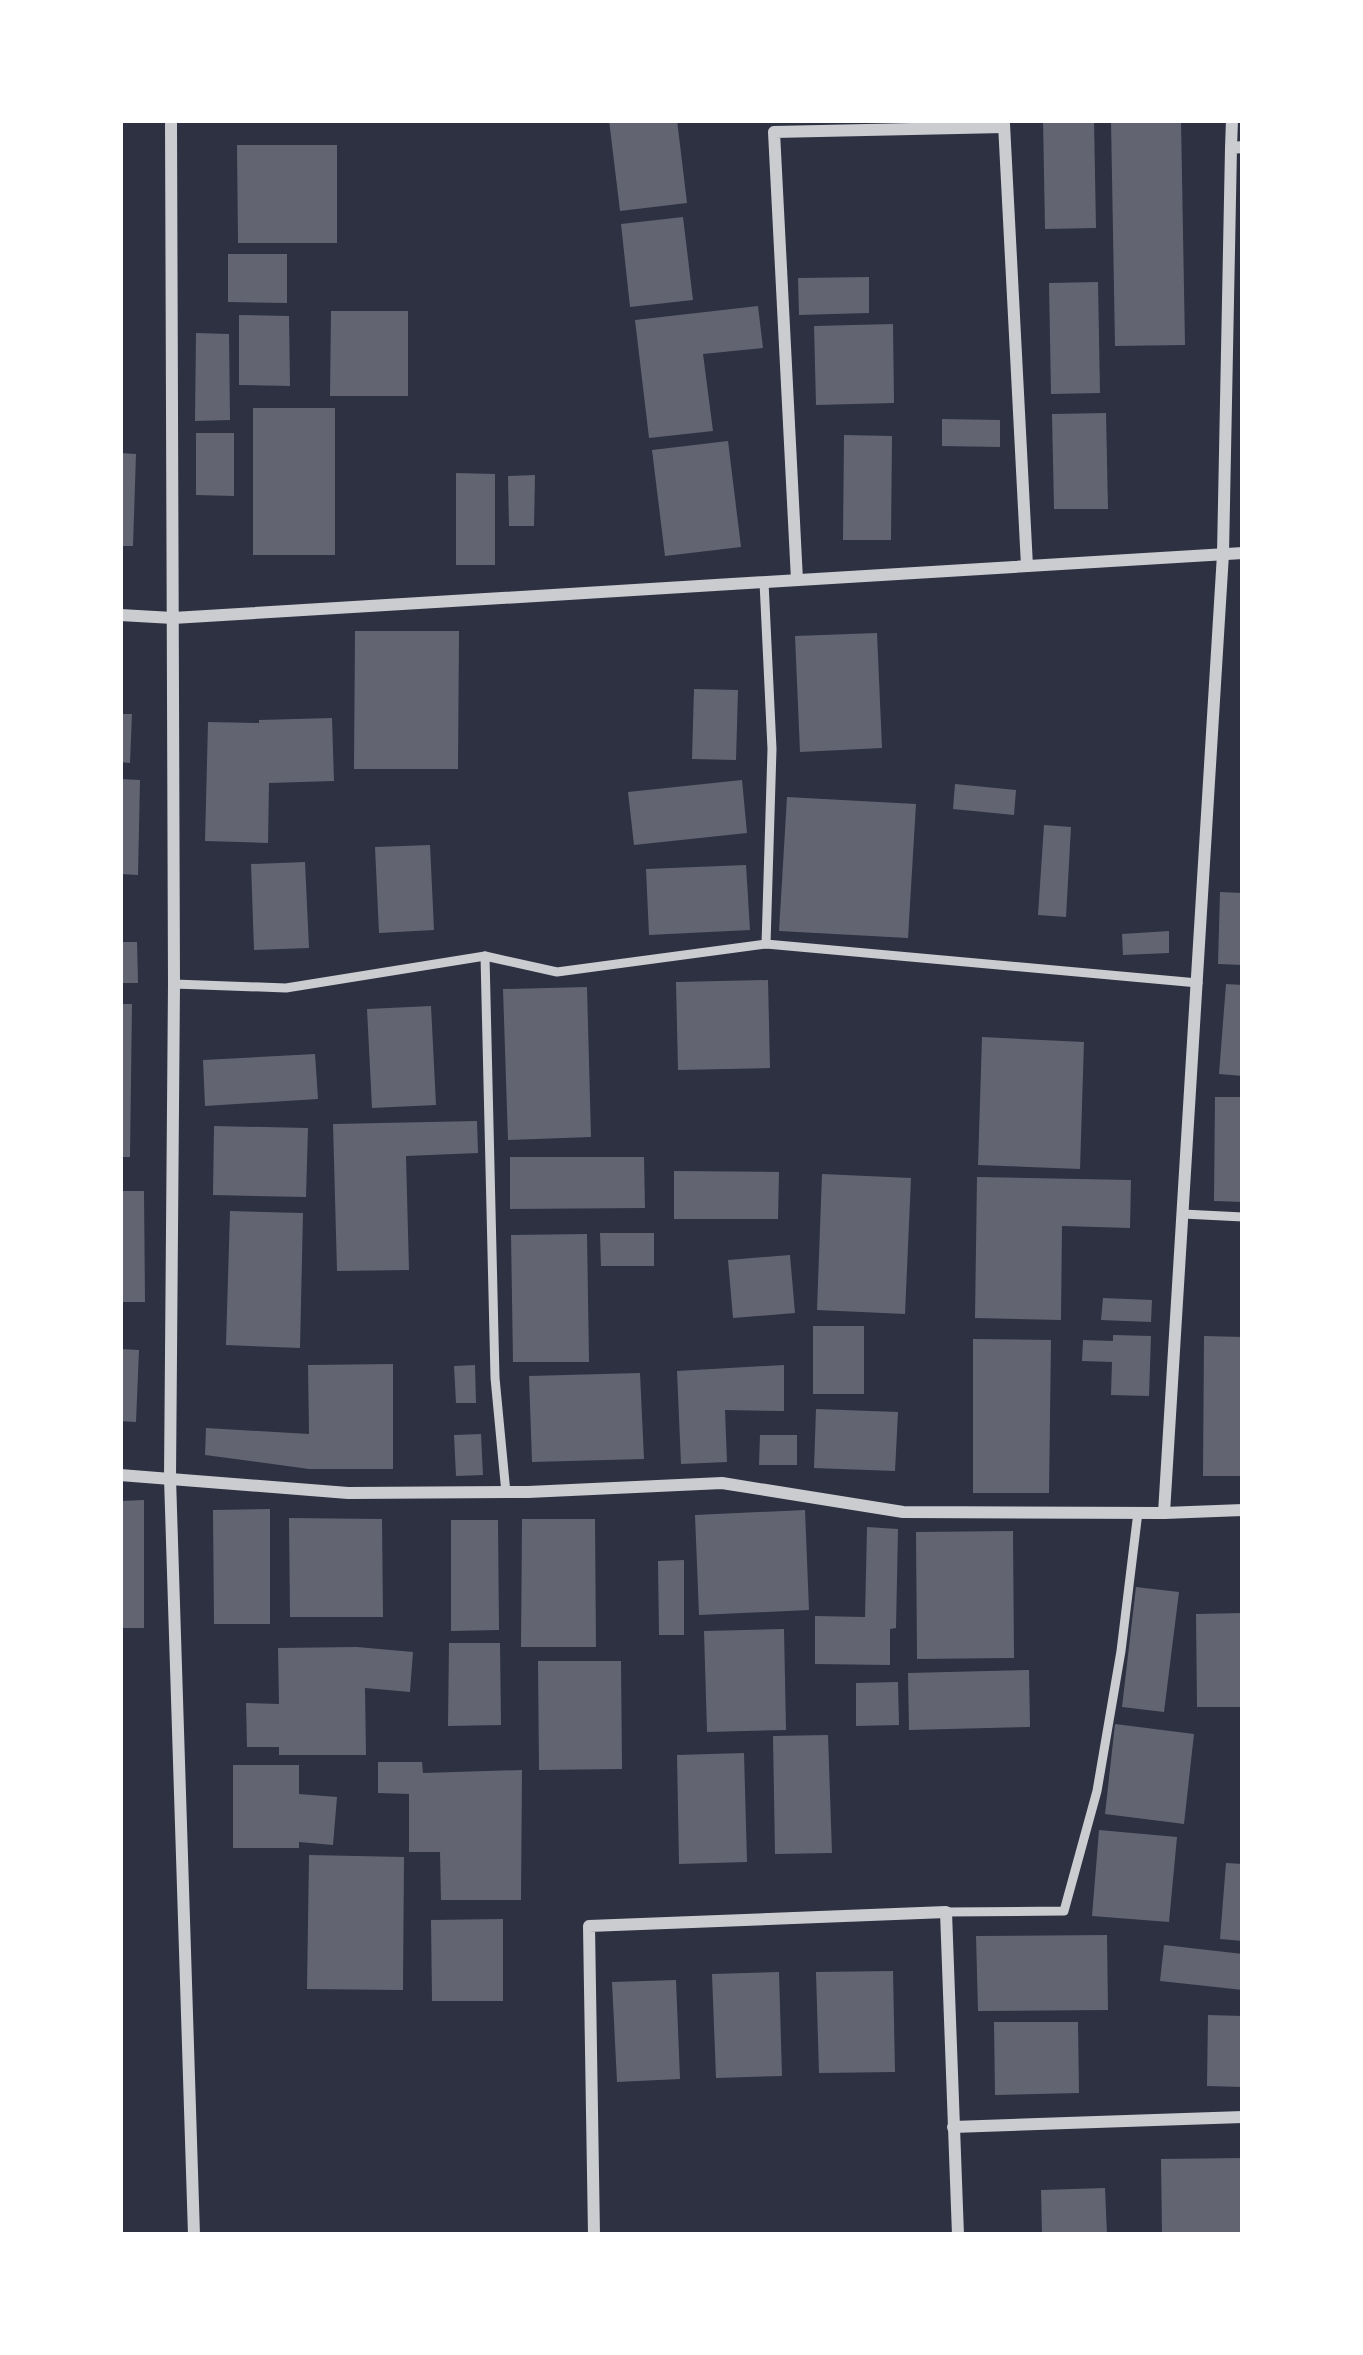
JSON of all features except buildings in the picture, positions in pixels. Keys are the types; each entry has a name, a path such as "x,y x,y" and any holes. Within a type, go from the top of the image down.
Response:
{"street":[{"path":"171,120 174,984 170,1478 194,2235"},
{"path":"1164,1513 1223,554 1237,147 1232,120"},
{"path":"797,580 774,132 1004,124 1027,566"},
{"path":"120,615 173,618 1243,554"},
{"path":"120,1475 348,1493 722,1483 903,1512 1243,1510"},
{"path":"594,2235 589,1926 946,1912 958,2235"},
{"path":"953,2127 1243,2116"}],"lane":[{"path":"764,582 772,749 766,944"},
{"path":"174,984 286,988 485,956 557,972 766,944 1198,983"},
{"path":"485,956 495,1378 506,1492"},
{"path":"1183,1214 1243,1217"},
{"path":"946,1912 1064,1912 1096,1791 1121,1651 1138,1512"}]}
